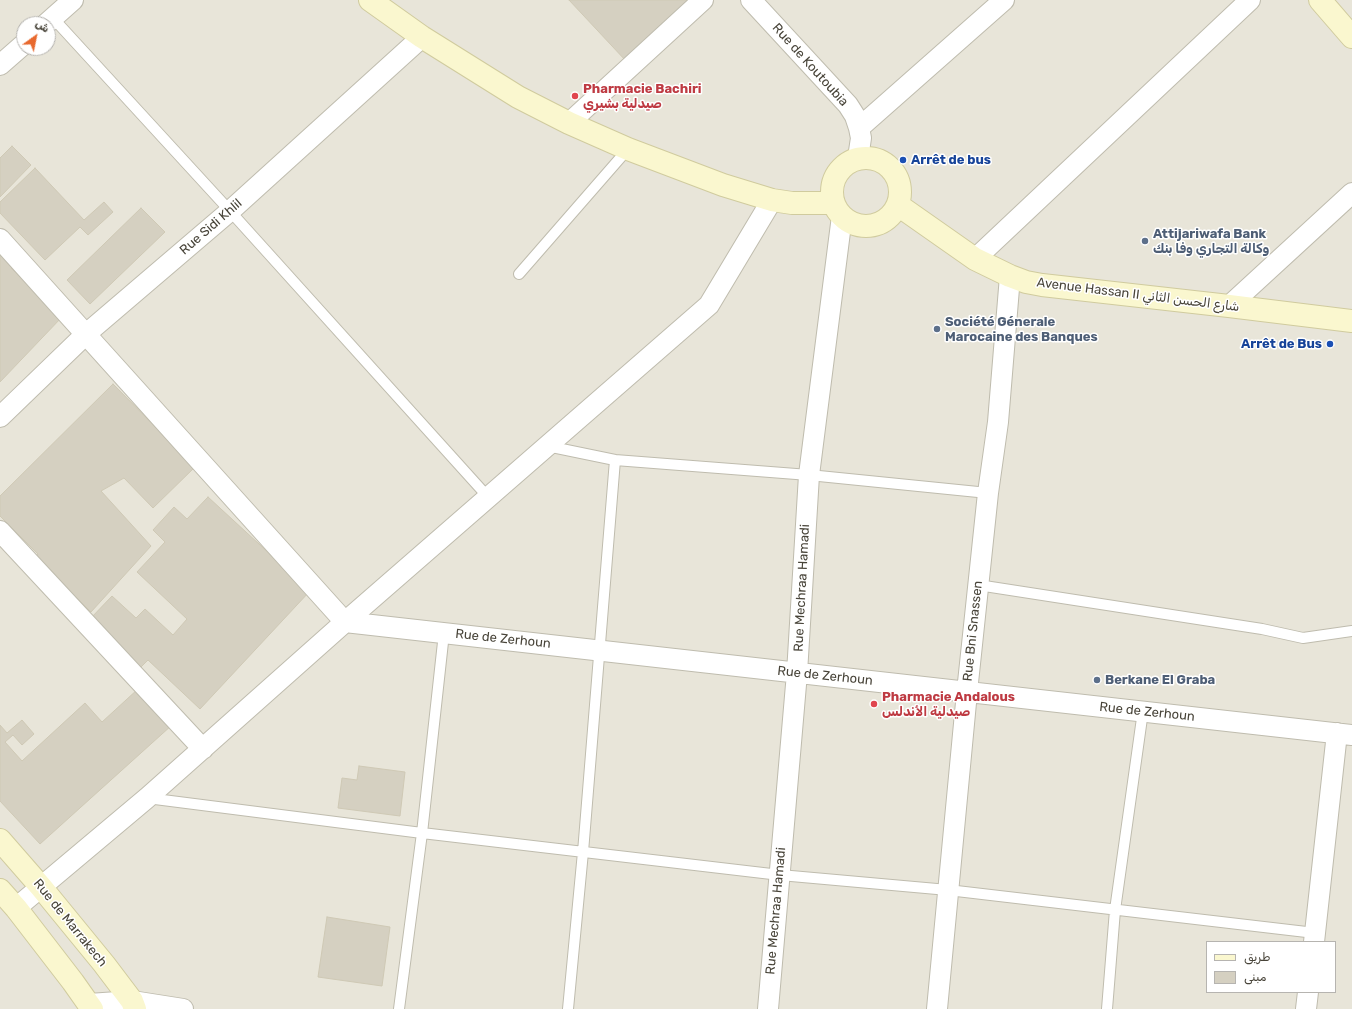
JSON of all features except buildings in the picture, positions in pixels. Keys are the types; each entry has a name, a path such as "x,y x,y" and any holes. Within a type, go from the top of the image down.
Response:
{"street":[{"path":"55,16 73,0"},
{"path":"370,0 422,37 518,97 568,123 628,149 723,185 772,200 838,210"},
{"path":"568,123 702,0"},
{"name":"Rue de Koutoubia","path":"751,0 848,105 855,116 861,138 858,158"},
{"path":"859,128 1004,0"},
{"path":"975,258 1250,0"},
{"path":"1320,0 1352,37"},
{"name":"Rue Sidi Khlil","path":"0,417 86,334 230,211 422,37"},
{"path":"0,65 16,51"},
{"path":"869,157 879,160 888,166 895,174 900,189 898,205 892,215 873,226 862,226 851,223 838,210 831,193 832,184 842,167 849,162 858,158 869,157"},
{"path":"1229,306 1352,193"},
{"path":"16,908 147,798 345,622 709,305 772,200"},
{"name":"Avenue Hassan II شارع الحسن الثاني","path":"898,205 975,258 1010,276 1042,285 1352,321"},
{"name":"Rue Mechraa Hamadi","path":"768,1009 797,673 809,475 838,210"},
{"path":"0,238 345,622"},
{"name":"Rue Bni Snassen","path":"937,1009 978,585 988,493 998,422 1010,276"},
{"path":"0,531 203,749"},
{"name":"Rue de Zerhoun","path":"345,622 1345,734"},
{"path":"1314,937 1345,734"},
{"name":"Rue de Marrakech","path":"0,840 42,887 104,964 134,1005"},
{"path":"0,890 16,908 90,1006 134,1005 183,1009"},
{"path":"1306,1009 1308,993"}],"lane":[{"path":"56,27 230,211 488,497"},
{"path":"519,274 628,149"},
{"path":"547,446 615,460 809,475 988,493"},
{"path":"568,1009 583,852 615,460"},
{"path":"978,585 1262,629 1303,638 1352,632"},
{"path":"399,1009 422,833 444,633"},
{"path":"1107,1009 1115,910 1143,711"},
{"path":"147,798 583,852 780,874 948,890 1115,910 1314,937"}],"shaded area":[{"path":"0,0 1352,0 1352,1009 0,1009"}],"place":[{"name":"Pharmacie Bachiri صيدلية بشيري","path":"575,96"},
{"name":"Arrêt de bus","path":"903,160"},
{"name":"Attijariwafa Bank وكالة التجاري وفا بنك","path":"1145,241"},
{"name":"Société Génerale Marocaine des Banques","path":"937,329"},
{"name":"Arrêt de Bus","path":"1330,344"},
{"name":"Berkane El Graba","path":"1097,680"},
{"name":"Pharmacie Andalous صيدلية الأندلس","path":"874,704"}]}
